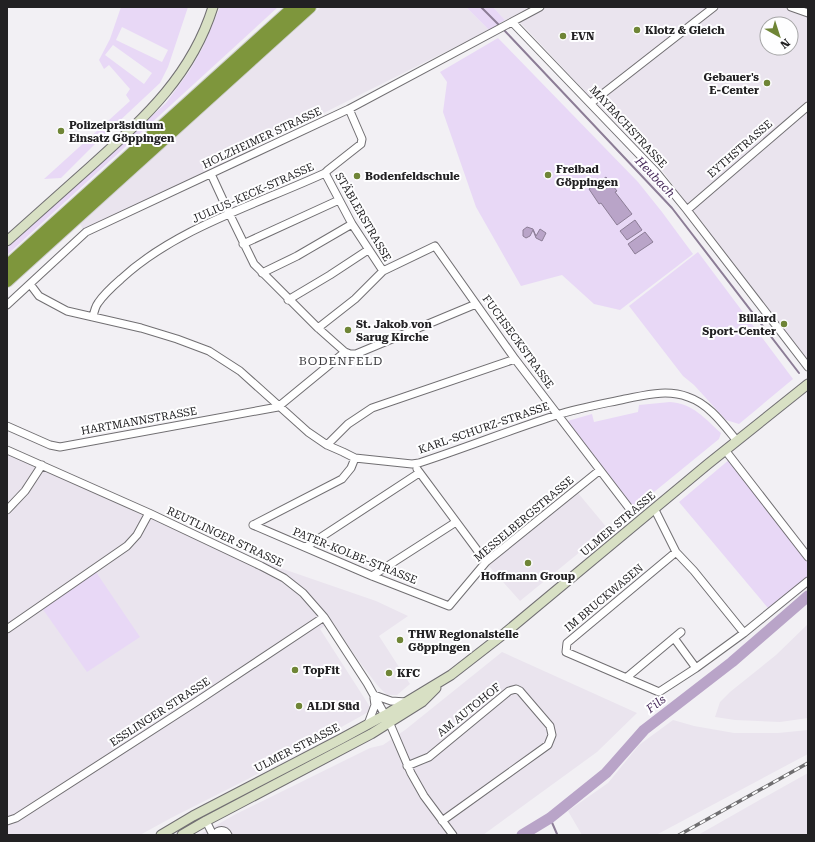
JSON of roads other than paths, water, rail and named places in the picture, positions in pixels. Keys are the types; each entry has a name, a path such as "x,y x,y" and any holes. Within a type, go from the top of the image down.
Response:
{"highway":[{"path":"7,266 294,7"},
{"path":"7,281 310,7"}],"main road":[{"path":"7,241 119,140 166,93 179,77 194,53 203,35 213,7"},
{"name":"ULMER STRASSE","path":"161,835 193,816 341,740 368,724 387,719 406,702 442,681 505,633 655,510 725,450 808,384"},
{"name":"ULMER STRASSE","path":"182,835 328,758 387,719 422,702 442,681"}],"street":[{"name":"HOLZHEIMER STRASSE","path":"7,305 86,232 349,109 540,7"},
{"path":"591,104 714,7"},
{"path":"791,7 807,10"},
{"name":"MAYBACHSTRASSE","path":"510,24 591,104 656,172 808,367"},
{"name":"EYTHSTRASSE","path":"687,210 808,106"},
{"name":"JULIUS-KECK-STRASSE","path":"93,317 97,304 106,293 137,264 177,240 229,213 264,200 325,173 361,144 362,139 349,109"},
{"name":"STÄBLERSTRASSE","path":"325,173 352,224 383,271"},
{"path":"212,174 243,244 254,264 272,281 288,300 345,352 356,354 476,304"},
{"path":"243,244 339,200"},
{"path":"262,273 298,256 352,224"},
{"name":"FUCHSECKSTRASSE","path":"383,271 435,246 515,359 629,508"},
{"path":"288,300 368,250"},
{"path":"318,328 355,299 383,271"},
{"name":"KARL-SCHURZ-STRASSE","path":"30,284 39,296 68,311 141,328 209,351 240,371 278,407 308,432 327,445 355,458 412,464 558,415 590,406 650,394 671,392 688,396 698,401 711,411 737,441"},
{"path":"278,407 345,352"},
{"path":"327,445 348,424 372,408 515,359"},
{"name":"HARTMANNSTRASSE","path":"7,426 50,445 60,447 278,407"},
{"path":"7,450 42,465 25,491 7,510"},
{"path":"725,450 808,557"},
{"name":"PATER-KOLBE-STRASSE","path":"355,458 351,468 342,480 253,525 372,576 449,606"},
{"path":"412,464 486,562"},
{"name":"REUTLINGER STRASSE","path":"42,465 149,513 284,578 303,593 324,617 374,695 387,719"},
{"name":"MESSELBERGSTRASSE","path":"449,606 486,562 600,470"},
{"path":"306,548 419,473"},
{"path":"655,510 676,552 694,571 744,633"},
{"path":"7,629 126,546 137,535 149,513"},
{"path":"372,576 456,522"},
{"name":"IM BRUCKWASEN","path":"676,552 566,643 566,652 659,692 696,668 744,633 808,581"},
{"name":"ESSLINGER STRASSE","path":"7,821 16,818 107,760 324,617"},
{"path":"626,678 681,632"},
{"path":"674,638 696,668"},
{"name":"AM AUTOHOF","path":"407,766 429,757 509,691 516,689 520,691 550,726 552,735 548,745 442,822"},
{"path":"368,724 375,705 374,695 391,701 406,702"},
{"path":"387,719 407,766 424,796 453,835"},
{"path":"206,821 214,835 218,831 224,831 228,835"}],"waterway":[{"name":"Heubach","path":"481,7 500,26"},
{"name":"Heubach","path":"503,29 672,208 799,373"},
{"name":"Fils","path":"522,835 550,818 606,773 644,730 732,662 808,596"},
{"path":"550,818 557,834"}],"railway":[{"path":"679,835 808,763"}],"place":[{"name":"Klotz & Gleich","path":"637,30"},
{"name":"EVN","path":"563,36"},
{"name":"Gebauer's E-Center","path":"767,83"},
{"name":"Polizeipräsidium Einsatz Göppingen","path":"61,131"},
{"name":"Freibad Göppingen","path":"548,175"},
{"name":"Bodenfeldschule","path":"357,176"},
{"name":"Billard Sport-Center","path":"784,324"},
{"name":"St. Jakob von Sarug Kirche","path":"348,330"},
{"name":"Hoffmann Group","path":"528,563"},
{"name":"THW Regionalstelle Göppingen","path":"400,640"},
{"name":"TopFit","path":"295,670"},
{"name":"KFC","path":"389,673"},
{"name":"ALDI Süd","path":"299,706"}],"district":[{"name":"BODENFELD","path":"341,361"}]}
